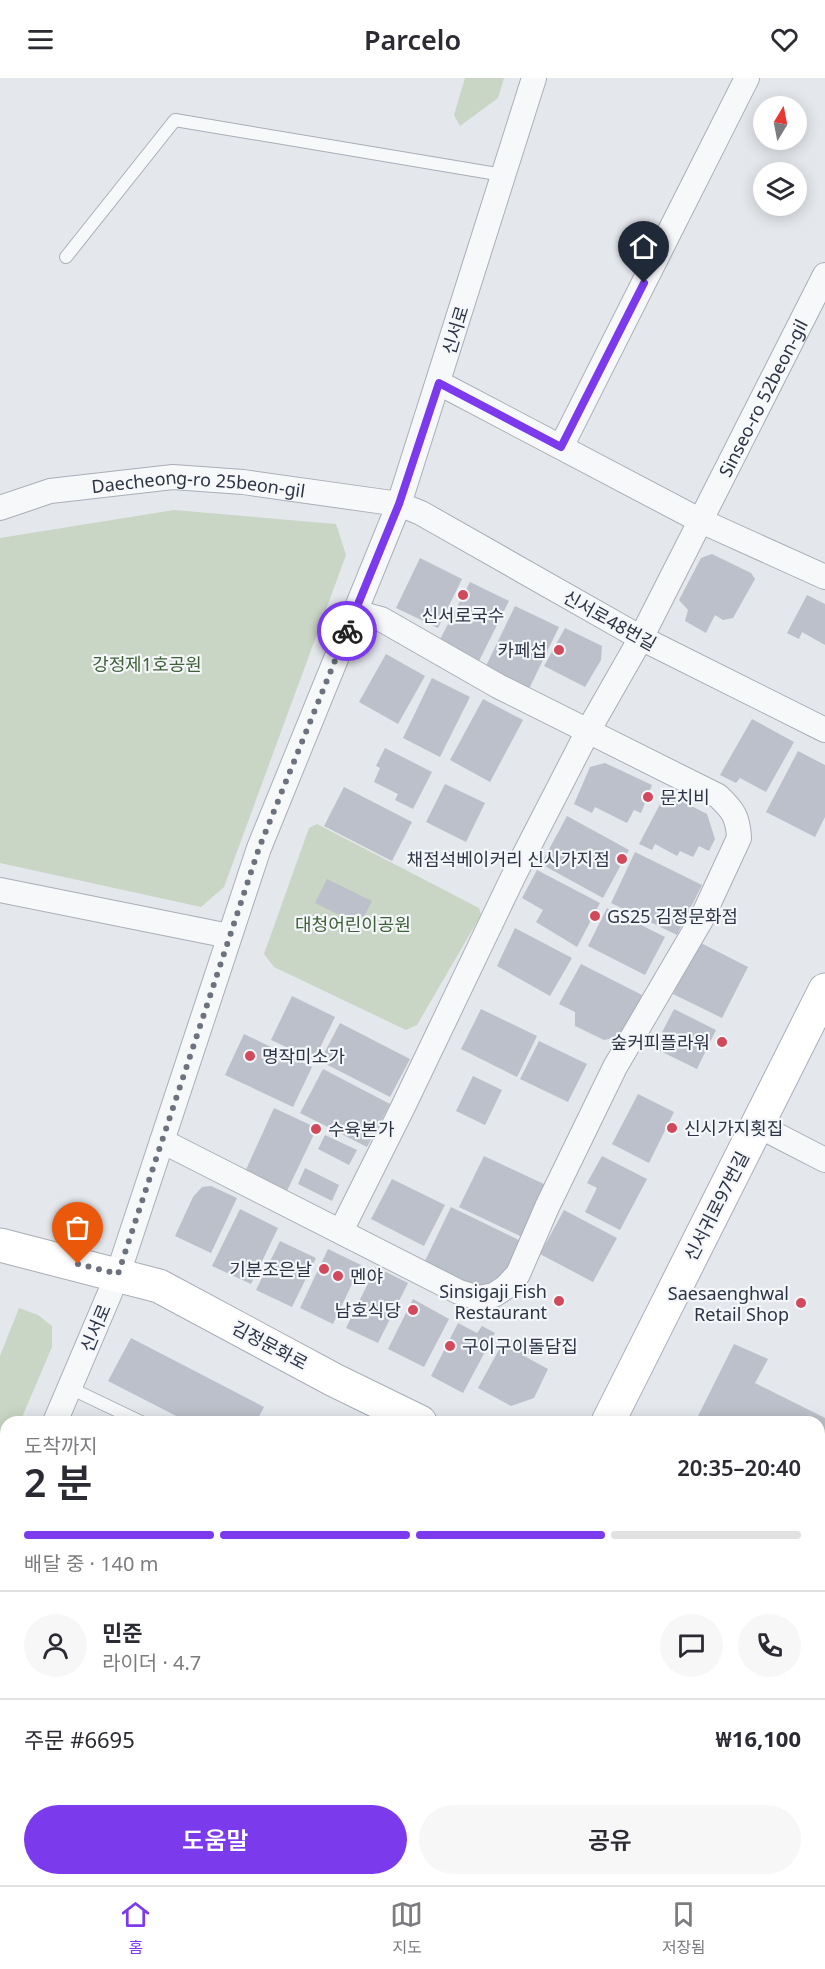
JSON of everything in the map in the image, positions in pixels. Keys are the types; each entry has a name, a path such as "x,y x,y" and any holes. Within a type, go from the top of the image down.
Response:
{"street":[{"name":"신서로","path":"58,1416 118,1274 259,848 399,504 534,78"},
{"path":"561,447 747,78"},
{"name":"Sinseo-ro 52beon-gil","path":"340,1231 514,875 588,731 641,638 825,275"},
{"path":"439,383 701,520 825,577"},
{"name":"Daecheong-ro 25beon-gil","path":"0,508 50,491 174,477 243,482 399,504"},
{"name":"신서로48번길","path":"399,504 421,513 641,638 825,730"},
{"path":"162,1141 459,1292 479,1298 494,1295 506,1287 518,1274 547,1207 615,1067 702,920 739,838 733,811 718,796 498,686 381,619 355,612"},
{"path":"0,890 229,936"},
{"name":"신서귀로97번길","path":"611,1416 825,990"},
{"path":"757,1125 825,1160"},
{"name":"김정문화로","path":"0,1245 159,1286 334,1380 408,1416"}],"lane":[{"path":"66,257 175,120 502,175"},
{"path":"70,1388 128,1416"}],"green space":[{"path":"465,78 504,78 498,98 460,126 454,115"},
{"name":"강정제1호공원","path":"174,510 336,524 346,555 224,887 201,907 0,863 0,538"},
{"name":"대청어린이공원","path":"317,824 479,908 481,915 417,1025 406,1030 274,967 264,954 309,828"},
{"path":"19,1308 38,1315 52,1326 52,1347 23,1416 0,1416 0,1356"}],"building":[{"path":"712,554 751,573 755,579 733,618 723,620 715,615 706,633 685,621 688,610 679,600 701,558"},
{"path":"420,558 462,579 438,628 396,608"},
{"path":"470,582 509,601 476,667 436,647"},
{"path":"807,595 825,604 825,645 802,632 799,639 787,633"},
{"path":"515,606 559,627 528,691 484,670"},
{"path":"565,628 602,646 601,660 585,687 544,666"},
{"path":"386,654 425,676 398,724 359,702"},
{"path":"432,678 470,697 440,757 403,738"},
{"path":"483,699 523,720 490,782 450,760"},
{"path":"752,719 794,742 766,792 740,778 736,783 720,775"},
{"path":"385,748 432,772 413,809 395,800 398,794 374,782 380,768 376,766"},
{"path":"798,751 825,765 825,817 815,837 766,812"},
{"path":"605,763 652,785 641,813 634,810 627,823 595,807 592,813 574,804 590,767"},
{"path":"445,784 485,803 466,842 426,822"},
{"path":"344,787 412,822 392,861 324,826"},
{"path":"666,793 707,814 715,839 709,851 699,846 693,857 680,851 677,856 655,844 652,850 639,844"},
{"path":"567,816 629,850 603,898 541,864"},
{"path":"635,852 702,885 677,935 611,903"},
{"path":"537,870 600,903 577,947 536,922 543,910 522,898"},
{"path":"327,879 372,901 360,925 315,903"},
{"path":"607,908 665,937 645,975 588,946"},
{"path":"515,928 572,958 550,996 497,966"},
{"path":"699,942 748,967 722,1018 673,994"},
{"path":"581,964 642,995 622,1036 604,1040 575,1026 575,1012 559,1004"},
{"path":"292,996 335,1017 314,1060 271,1040"},
{"path":"481,1009 537,1036 517,1077 461,1049"},
{"path":"674,1009 716,1030 697,1069 654,1048"},
{"path":"340,1023 410,1059 390,1097 320,1061"},
{"path":"244,1034 312,1067 293,1107 225,1075"},
{"path":"539,1041 587,1064 568,1102 520,1079"},
{"path":"323,1069 390,1104 367,1147 300,1113"},
{"path":"473,1076 502,1090 485,1125 456,1111"},
{"path":"638,1094 674,1112 649,1163 612,1144"},
{"path":"274,1108 317,1128 286,1193 244,1174"},
{"path":"325,1135 357,1150 349,1165 318,1149"},
{"path":"484,1156 546,1185 522,1237 459,1207"},
{"path":"602,1156 647,1179 620,1230 585,1212 597,1188 587,1183"},
{"path":"305,1168 339,1185 332,1201 298,1184"},
{"path":"392,1179 445,1205 424,1246 371,1219"},
{"path":"211,1186 237,1198 211,1253 175,1236 193,1197 202,1187"},
{"path":"451,1207 521,1241 500,1282 478,1288 425,1261"},
{"path":"240,1209 278,1228 251,1284 212,1266"},
{"path":"564,1210 617,1238 593,1282 540,1254"},
{"path":"280,1241 316,1258 292,1307 256,1290"},
{"path":"328,1249 361,1265 333,1324 300,1308"},
{"path":"376,1267 408,1283 378,1343 346,1328"},
{"path":"413,1299 449,1319 424,1367 388,1349"},
{"path":"458,1323 477,1333 482,1326 495,1333 463,1393 431,1376"},
{"path":"131,1338 264,1407 259,1416 176,1416 108,1381"},
{"path":"509,1339 531,1350 526,1357 548,1369 534,1398 511,1406 478,1388 502,1344 505,1346"},
{"path":"734,1344 768,1359 755,1383 821,1416 698,1416"}],"way so far":[{"path":"78,1264 118,1274 259,848 347,631"}],"place":[{"name":"신서로국수","path":"463,595"},
{"name":"카페섭","path":"559,650"},
{"name":"문치비","path":"648,797"},
{"name":"채점석베이커리 신시가지점","path":"622,859"},
{"name":"GS25 김정문화점","path":"595,916"},
{"name":"숲커피플라워","path":"722,1042"},
{"name":"명작미소가","path":"250,1056"},
{"name":"신시가지횟집","path":"672,1128"},
{"name":"수육본가","path":"316,1129"},
{"name":"기분조은날","path":"324,1269"},
{"name":"멘야","path":"338,1276"},
{"name":"Sinsigaji Fish Restaurant","path":"559,1301"},
{"name":"Saesaenghwal Retail Shop","path":"801,1303"},
{"name":"남호식당","path":"413,1310"},
{"name":"구이구이돌담집","path":"450,1346"}],"route":[{"path":"347,631 399,504 439,383 561,447 644,283"}]}
